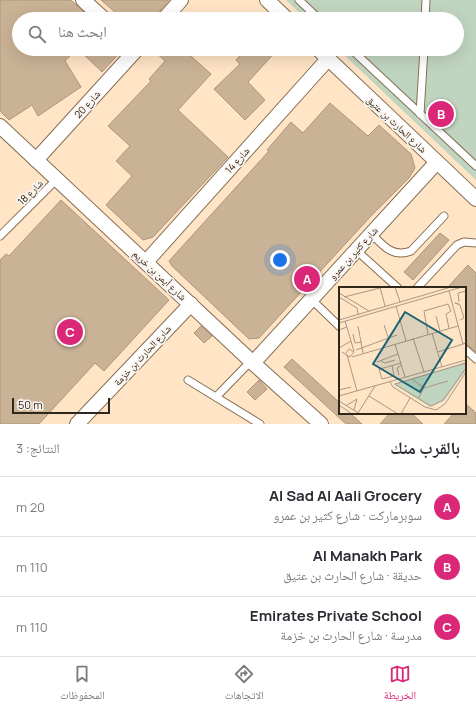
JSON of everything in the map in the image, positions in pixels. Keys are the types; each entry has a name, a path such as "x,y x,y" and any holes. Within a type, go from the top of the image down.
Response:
{"street":[{"path":"83,0 96,12"},
{"path":"170,12 181,0"},
{"path":"267,0 280,12"},
{"name":"شارع 20","path":"36,160 131,56"},
{"name":"شارع 14","path":"146,262 321,56"},
{"name":"شارع الحارث بن عتيق","path":"325,56 476,199"},
{"name":"شارع أيمن بن خريم","path":"0,126 252,362 321,424"},
{"name":"شارع كثير بن عمرو","path":"252,362 437,162"},
{"name":"شارع الحارث بن خزمة","path":"78,424 190,304"}],"lane":[{"path":"299,0 312,12"},
{"path":"425,12 426,0"},
{"path":"358,56 476,166"},
{"path":"420,114 424,56"},
{"name":"شارع 18","path":"0,236 56,180"},
{"path":"372,233 389,251 396,254 404,254 411,251 444,216"},
{"path":"418,287 452,250 464,242 476,242"},
{"path":"356,250 397,287"},
{"path":"311,299 339,326"},
{"path":"466,350 476,359"},
{"path":"216,397 252,362"},
{"path":"188,380 255,423"}],"green space":[{"path":"286,0 476,0 476,180 345,56 464,56 464,12 299,12"}],"building":[{"path":"0,0 71,0 84,12 12,12 12,56 70,56 65,61 81,87 38,116 32,105 9,120 0,111"},
{"path":"101,0 169,0 159,12 115,12"},
{"path":"85,56 117,56 102,72"},
{"path":"160,56 191,56 211,74 178,110 228,157 153,237 143,240 106,205 132,176 116,161 130,146 108,126 151,81 149,79 165,61"},
{"path":"240,56 272,56 248,82 265,100 245,120 214,89 240,64 236,60"},
{"path":"330,103 368,136 379,125 411,154 415,168 409,178 371,216 259,338 249,339 172,266 169,261 269,151 267,150 291,122 303,133"},
{"path":"61,200 169,300 104,371 95,363 39,424 0,424 0,260 6,254 9,256"},
{"path":"440,233 449,240 413,280 404,272"},
{"path":"468,265 476,273 476,352 466,344 466,287 448,287"},
{"path":"201,326 212,336 204,343 194,333"},
{"path":"292,359 339,402 339,414 351,414 362,424 346,424 284,367"},
{"path":"259,380 267,389 255,400 247,392"},
{"path":"466,404 476,413 476,424 444,424 453,414 466,414"},
{"path":"389,414 412,414 423,424 380,424"}],"place":[{"name":"Al Manakh Park","path":"441,114"},
{"name":"Al Sad Al Aali Grocery","path":"307,279"},
{"name":"Emirates Private School","path":"70,332"}]}
